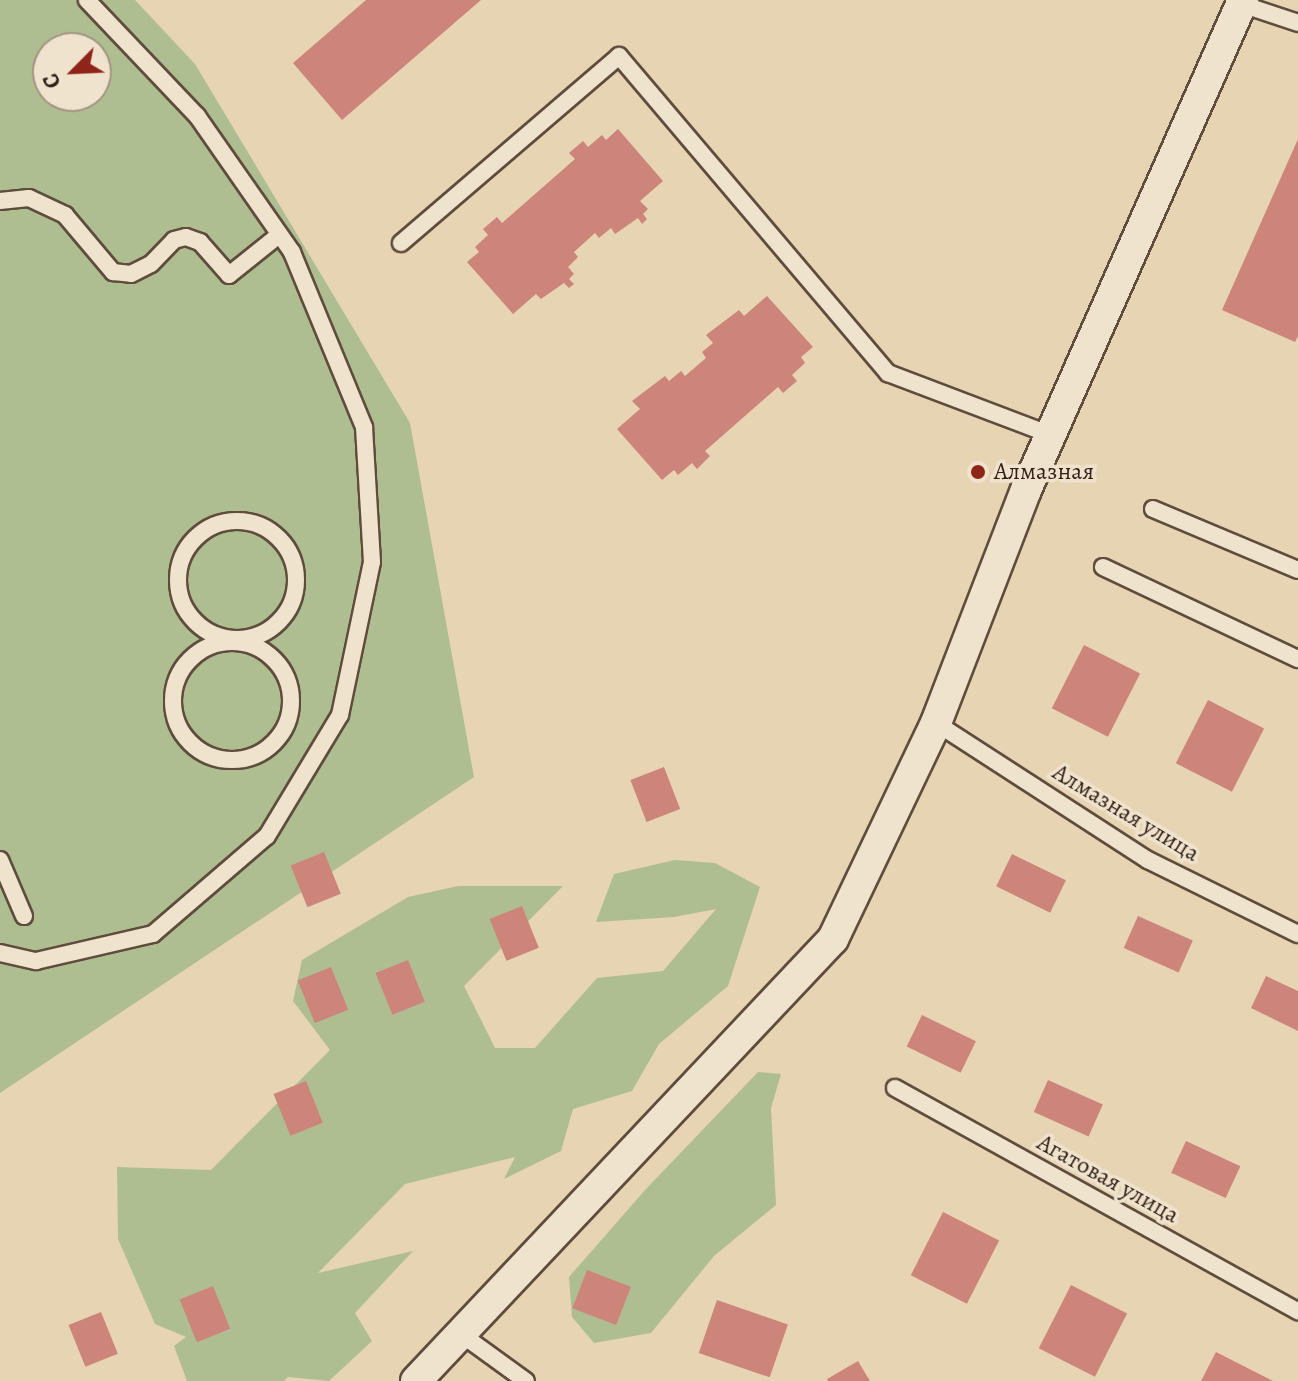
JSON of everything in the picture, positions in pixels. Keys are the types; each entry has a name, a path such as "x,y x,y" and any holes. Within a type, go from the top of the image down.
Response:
{"street":[{"path":"416,1381 833,939 936,723 1051,435 1242,2"}],"lane":[{"path":"0,953 36,961 153,934 267,836 340,715 372,562 364,427 292,252 197,116 87,0"},
{"path":"1242,2 1298,23"},
{"path":"401,243 619,56 888,373 1051,435"},
{"path":"0,201 29,198 65,215 113,272 131,274 151,264 174,240 186,237 200,242 229,275 279,235"},
{"path":"1153,509 1298,570"},
{"path":"236,640 213,635 194,621 181,601 178,577 184,554 198,535 218,523 242,520 263,526 281,539 293,558 297,580 293,601 281,621 260,635 236,640 213,645 192,657 178,675 172,699 176,722 188,743 208,756 232,761 255,756 275,743 288,723 291,701 287,679 275,661 258,647 236,640"},
{"path":"1103,567 1298,659"},
{"name":"Алмазная улица","path":"936,723 1148,860 1298,934"},
{"path":"0,860 24,916"},
{"name":"Агатовая улица","path":"895,1088 1298,1311"},
{"path":"461,1334 526,1381"}],"green space":[{"path":"0,0 135,0 195,64 410,423 474,777 0,1093"},
{"path":"675,860 715,863 760,887 728,986 659,1044 632,1091 573,1109 561,1151 504,1179 515,1157 405,1184 318,1273 413,1251 355,1313 372,1341 329,1381 288,1377 284,1381 187,1381 174,1346 186,1337 155,1324 118,1239 117,1167 211,1170 330,1050 293,1001 302,960 408,897 458,886 563,886 464,986 495,1048 535,1048 597,978 663,971 716,909 674,917 596,922 614,874"},
{"path":"758,1072 781,1074 771,1108 776,1205 714,1256 651,1333 594,1343 572,1317 569,1277 646,1189"}],"building":[{"path":"366,0 481,0 342,120 293,63"},
{"path":"618,129 663,181 640,201 648,209 643,214 647,219 642,224 638,218 615,234 611,228 599,238 595,233 574,252 578,257 568,267 574,274 569,279 574,284 569,288 564,283 541,299 536,294 513,314 467,262 479,252 475,247 488,235 483,229 497,217 502,223 575,159 569,153 583,141 588,147 602,135 606,140"},
{"path":"1298,139 1298,336 1295,342 1222,310"},
{"path":"767,296 813,347 801,357 805,363 792,375 797,381 783,393 778,387 705,451 710,456 697,469 692,463 678,475 674,470 662,480 617,429 640,409 632,401 665,376 669,381 681,371 685,376 706,358 702,352 713,343 706,335 739,310 744,316"},
{"path":"1084,645 1140,674 1108,737 1052,708"},
{"path":"1208,700 1264,729 1232,792 1176,763"},
{"path":"664,767 680,809 647,822 630,780"},
{"path":"324,852 341,894 307,907 291,865"},
{"path":"1012,854 1066,880 1050,913 996,886"},
{"path":"522,906 539,948 506,961 490,919"},
{"path":"1138,916 1193,940 1179,972 1124,948"},
{"path":"408,960 425,1002 392,1015 376,973"},
{"path":"331,967 348,1010 315,1023 298,980"},
{"path":"1266,976 1298,991 1298,1031 1251,1008"},
{"path":"922,1015 976,1041 961,1073 907,1046"},
{"path":"1048,1080 1103,1104 1089,1136 1034,1112"},
{"path":"306,1081 323,1123 290,1136 274,1094"},
{"path":"1186,1141 1240,1166 1226,1198 1171,1173"},
{"path":"943,1212 999,1241 967,1304 911,1275"},
{"path":"587,1270 631,1287 616,1325 572,1308"},
{"path":"1071,1285 1127,1314 1095,1377 1039,1348"},
{"path":"213,1286 230,1329 197,1342 180,1299"},
{"path":"717,1300 788,1324 770,1377 699,1353"},
{"path":"101,1312 118,1354 85,1367 69,1325"},
{"path":"1216,1352 1273,1381 1201,1381"},
{"path":"858,1361 870,1381 828,1381 827,1379"}],"place":[{"name":"Алмазная","path":"978,472"}]}
